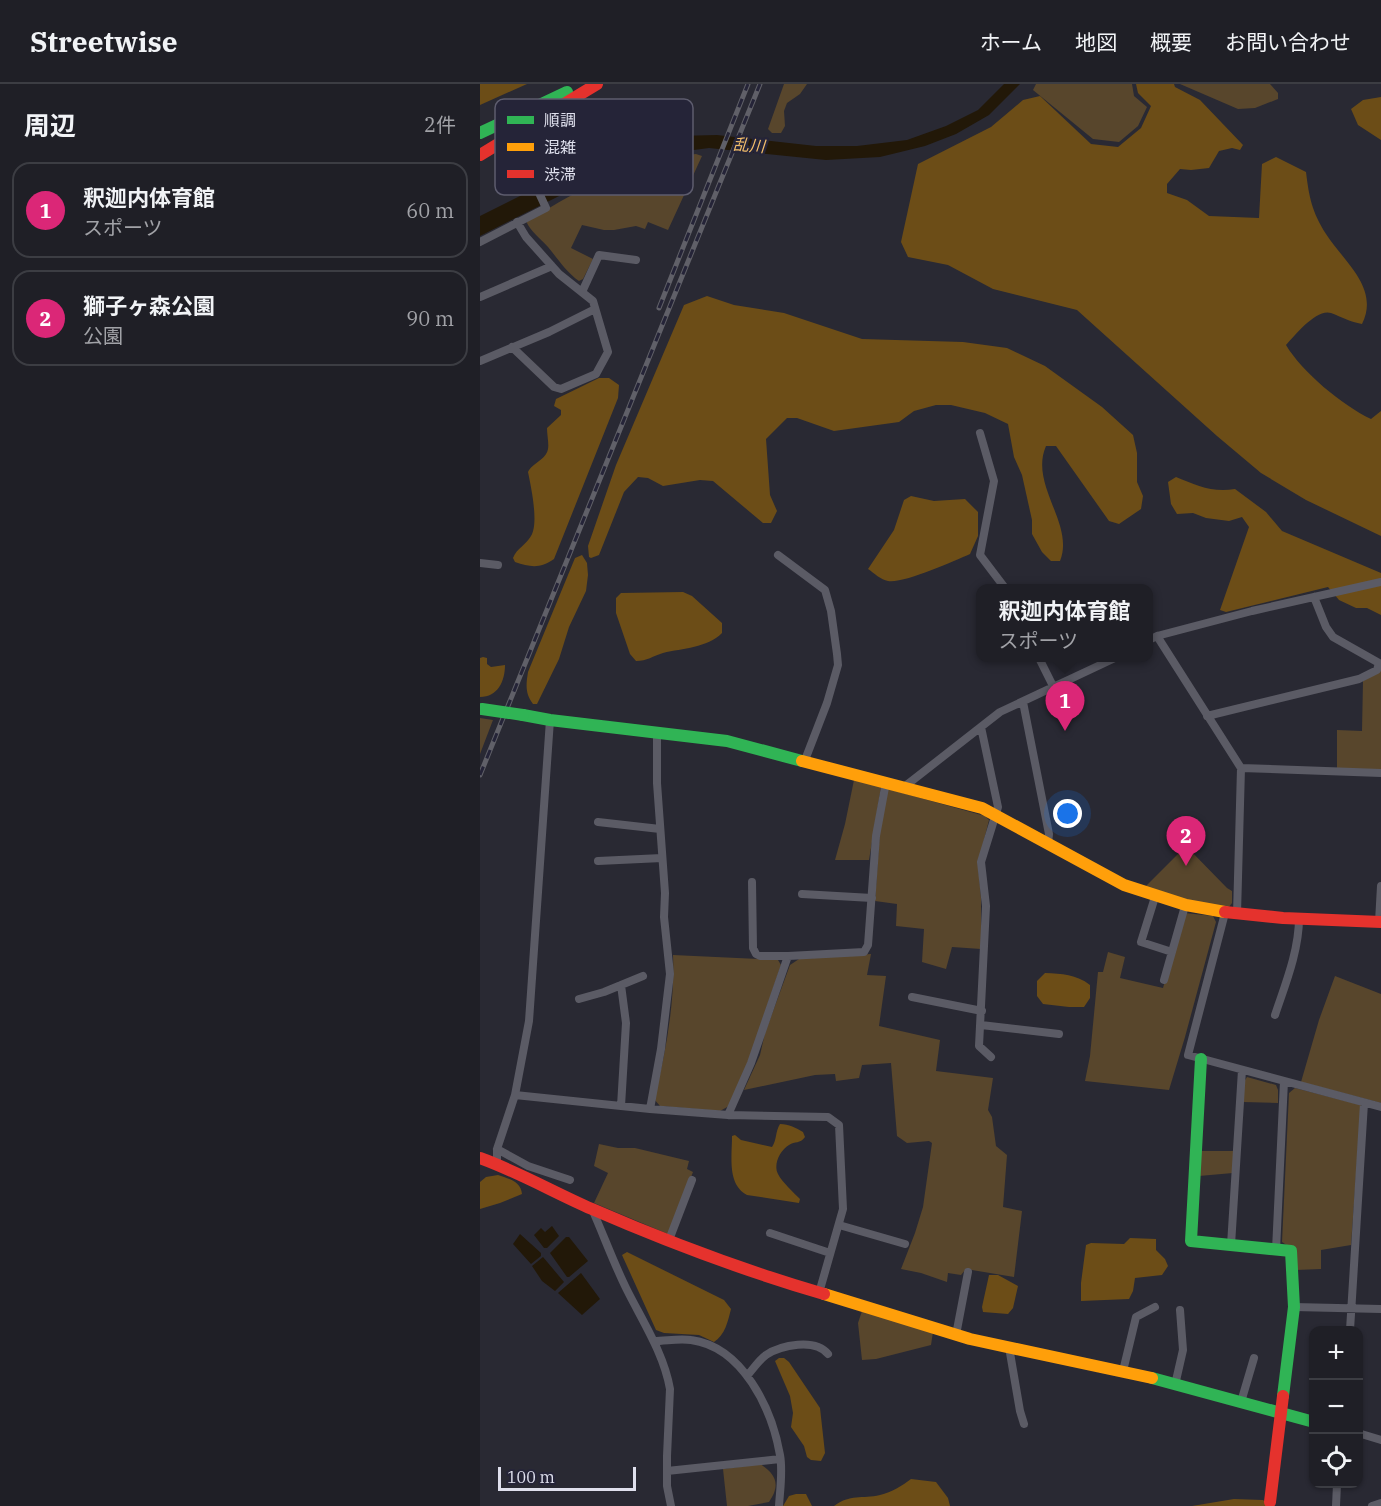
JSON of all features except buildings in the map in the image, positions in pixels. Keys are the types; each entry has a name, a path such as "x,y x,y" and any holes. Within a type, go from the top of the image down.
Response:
{"main road":[{"path":"534,99 569,84"},
{"path":"551,99 583,84"},
{"path":"572,99 597,84"},
{"path":"480,122 495,116"},
{"path":"480,133 495,126"},
{"path":"480,155 495,146"},
{"path":"481,709 550,720 727,741 982,807 1124,885 1185,906 1231,913 1380,922"},
{"path":"1201,1059 1191,1241 1291,1251 1294,1307 1270,1502"},
{"path":"480,1158 592,1209 669,1240 750,1271 819,1293 956,1335 1123,1371 1309,1421"}],"street":[{"path":"480,242 546,208 540,195"},
{"path":"512,347 554,387 561,389 596,374 608,352 593,301 552,266 526,237 517,222"},
{"path":"582,292 599,255 636,260"},
{"path":"480,297 552,266"},
{"path":"480,361 595,309"},
{"path":"980,433 994,481 980,555 1002,584"},
{"path":"778,555 825,590 834,632 838,665 827,703 805,760"},
{"path":"480,563 498,565"},
{"path":"1381,582 1153,638 1241,768 1231,913 1188,1055 1381,1107"},
{"path":"1207,716 1359,680 1377,670 1379,663 1334,637 1326,627 1314,597"},
{"path":"1041,662 1053,686"},
{"path":"904,787 1000,712 1104,662"},
{"path":"1023,702 1049,834 1048,843"},
{"path":"497,1164 497,1149 515,1095 529,1022 550,720"},
{"path":"981,727 998,807 994,813 981,862 986,906 979,1046 991,1057"},
{"path":"650,1109 661,1049 670,974 664,917 657,783 657,732"},
{"path":"1241,768 1381,773"},
{"path":"752,882 753,948 756,954 788,956 864,952 868,945 876,836 886,782"},
{"path":"598,822 660,829"},
{"path":"598,861 662,858"},
{"path":"1380,922 1381,886"},
{"path":"802,894 872,898"},
{"path":"1155,897 1141,942 1172,952"},
{"path":"1164,980 1185,906"},
{"path":"1275,1015 1293,957 1299,918"},
{"path":"728,1115 751,1063 788,956"},
{"path":"579,999 621,986 643,976"},
{"path":"621,986 626,1023 621,1106"},
{"path":"912,997 982,1011"},
{"path":"981,1025 1059,1034"},
{"path":"1231,1245 1242,1070"},
{"path":"1276,1250 1284,1081"},
{"path":"515,1095 728,1115 828,1117 839,1125 843,1209 819,1293"},
{"path":"1350,1326 1364,1103"},
{"path":"497,1149 528,1166 570,1180"},
{"path":"669,1240 692,1180"},
{"path":"592,1209 627,1289 654,1341 668,1377 670,1389 667,1486 670,1506"},
{"path":"839,1225 905,1244"},
{"path":"770,1233 830,1253"},
{"path":"956,1335 968,1272"},
{"path":"1123,1371 1136,1317 1155,1307"},
{"path":"1294,1307 1381,1309"},
{"path":"1175,1385 1183,1350 1180,1310"},
{"path":"654,1341 692,1340 715,1348 739,1367 756,1387 770,1415 780,1459 779,1506"},
{"path":"747,1376 764,1356 777,1348 818,1346 828,1354"},
{"path":"1009,1347 1024,1424"},
{"path":"1241,1402 1254,1358"},
{"path":"1363,1435 1381,1440"},
{"path":"667,1471 780,1459"},
{"path":"1336,1506 1337,1488"},
{"path":"1372,1506 1381,1503"}],"shaded area":[{"path":"480,84 527,84 480,105"},
{"path":"784,84 807,84 800,94 787,103 784,111 785,126 781,133 772,133 768,129"},
{"path":"1036,84 1132,84 1134,96 1147,107 1138,126 1119,142 1093,139 1033,90"},
{"path":"1136,84 1174,84 1175,87 1200,100 1243,145 1240,150 1232,148 1219,151 1209,168 1180,169 1167,184 1167,193 1187,200 1209,216 1259,218 1262,164 1276,157 1306,172 1310,197 1317,219 1358,276 1366,299 1366,311 1362,324 1331,313 1319,314 1286,345 1312,377 1348,405 1371,419 1381,411 1381,536 1306,500 1261,473 1077,310 993,289 948,265 908,257 901,242 918,164 991,127 1023,100 1040,96 1091,144 1118,147 1141,128 1151,106 1138,93"},
{"path":"1180,84 1270,84 1278,93 1278,99 1255,108 1238,109"},
{"path":"1381,97 1381,140 1358,125 1351,109 1363,100"},
{"path":"693,154 702,156 693,176"},
{"path":"573,195 684,195 668,230 648,222 645,229 636,226 604,230 582,225 571,248 593,259 583,279 579,281 533,232 526,221"},
{"path":"707,296 734,305 784,313 862,339 963,342 1007,348 1045,366 1102,407 1133,435 1137,453 1137,482 1143,496 1141,509 1119,524 1109,521 1056,446 1046,446 1042,461 1043,475 1062,533 1063,547 1060,561 1051,561 1042,552 1032,534 1032,520 1022,475 1014,457 1008,424 985,413 951,405 936,405 914,411 899,422 834,431 797,418 787,418 766,439 770,495 777,511 771,523 763,523 713,481 700,480 663,486 648,478 638,477 624,492 599,555 591,558 588,546 616,465 684,305"},
{"path":"599,378 609,378 619,385 618,398 554,559 535,566 515,562 513,558 529,539 533,530 534,505 528,472 547,453 547,428 561,415 561,410 554,406 556,399"},
{"path":"1176,477 1211,489 1235,489 1266,512 1282,531 1381,573 1381,615 1367,608 1356,608 1339,600 1328,587 1226,612 1220,610 1249,527 1242,517 1229,521 1206,518 1193,513 1177,514 1171,504 1168,482"},
{"path":"911,496 934,501 965,499 978,512 978,536 970,554 916,576 888,581 868,569 894,530 904,500"},
{"path":"582,555 587,563 586,591 569,627 559,659 537,704 533,704 527,689 528,672 575,558"},
{"path":"683,592 692,596 722,623 722,633 702,645 636,661 630,654 616,613 616,598 621,593"},
{"path":"480,658 487,658 487,664 491,667 505,665 505,671 496,691 480,697"},
{"path":"1381,670 1381,771 1337,769 1337,730 1362,731 1363,681"},
{"path":"480,718 493,720 480,754"},
{"path":"854,780 881,787 869,860 835,860 845,824"},
{"path":"888,789 985,816 989,820 978,864 981,949 952,947 946,969 922,962 924,929 896,926 897,904 875,901 880,830"},
{"path":"1186,846 1232,891 1232,903 1229,907 1169,898 1145,887"},
{"path":"1185,913 1213,916 1216,922 1169,1090 1085,1081 1090,1056 1098,972 1103,972 1108,952 1125,957 1120,978 1163,988"},
{"path":"871,954 867,975 886,976 879,1026 940,1040 936,1071 993,1078 988,1110 992,1117 996,1146 1007,1155 1003,1207 1022,1211 1014,1277 966,1269 961,1275 948,1273 947,1282 901,1269 923,1207 932,1143 929,1141 907,1143 897,1136 891,1063 862,1065 859,1078 836,1081 835,1074 815,1075 744,1090 760,1055 765,1033 790,965 799,959"},
{"path":"673,955 778,960 781,965 747,1066 729,1106 720,1111 660,1106 654,1099 669,1027 673,991"},
{"path":"1045,973 1063,974 1085,981 1090,985 1090,998 1084,1007 1043,1004 1037,996 1037,981"},
{"path":"1335,976 1381,994 1381,1103 1301,1082"},
{"path":"1247,1077 1276,1085 1278,1103 1243,1102 1244,1082"},
{"path":"1295,1088 1361,1105 1351,1245 1321,1250 1321,1269 1296,1270 1294,1250 1282,1242 1289,1093"},
{"path":"780,1124 798,1129 805,1137 783,1150 776,1166 780,1177 800,1199 799,1203 747,1195 736,1184 733,1177 732,1136 772,1147"},
{"path":"599,1144 618,1148 635,1148 689,1161 687,1169 693,1172 668,1234 594,1203 608,1173 594,1166"},
{"path":"1200,1151 1234,1151 1233,1173 1199,1176"},
{"path":"498,1175 517,1183 522,1194 480,1209 480,1182 486,1177"},
{"path":"1130,1238 1156,1239 1156,1250 1168,1266 1162,1275 1135,1278 1129,1299 1081,1301 1086,1245 1091,1243 1124,1244"},
{"path":"627,1252 724,1300 731,1309 721,1336 714,1342 699,1335 664,1333 656,1330 622,1255"},
{"path":"989,1275 998,1275 1018,1286 1013,1308 1008,1314 983,1312"},
{"path":"862,1311 933,1332 931,1345 876,1359 862,1360 858,1323"},
{"path":"784,1358 789,1362 820,1408 825,1453 821,1461 807,1457 804,1446 791,1427 793,1413 790,1396 775,1361"},
{"path":"760,1464 770,1472 775,1480 775,1490 769,1502 748,1506 727,1506 723,1469"},
{"path":"911,1479 936,1482 948,1498 950,1506 834,1506 851,1498 884,1494"},
{"path":"806,1494 812,1506 783,1506 789,1496"},
{"path":"1234,1499 1263,1500 1270,1506 1192,1506"}],"water":[{"name":"乱川","path":"1004,84 1020,84 989,115 956,134 925,146 880,157 826,160 709,148 693,150 693,136 717,135 816,146 857,146 907,140 946,126 978,110"},
{"path":"522,195 561,195 480,236 480,216"},
{"path":"552,1226 559,1236 547,1248 544,1248 534,1235 541,1228 545,1232"},
{"path":"520,1234 541,1253 541,1256 531,1264 513,1244"},
{"path":"566,1237 569,1237 588,1261 569,1277 550,1253"},
{"path":"543,1257 564,1282 555,1291 542,1281 532,1266"},
{"path":"581,1273 600,1299 582,1315 558,1293"}],"railway":[{"path":"659,308 748,84"},
{"path":"480,775 760,84"}],"traffic: fast":[{"path":"552,99 567,92"},
{"path":"480,133 495,126"},
{"path":"482,709 523,715"},
{"path":"523,715 727,741 802,761"},
{"path":"1201,1059 1191,1241 1291,1251 1294,1307 1283,1396"},
{"path":"1152,1378 1309,1421"}],"traffic: slow":[{"path":"802,761 982,808 1124,885 1186,905 1225,912"},
{"path":"824,1294 970,1339 1152,1378"}],"traffic: jam":[{"path":"572,99 597,84"},
{"path":"480,155 495,146"},
{"path":"1225,912 1283,918 1381,922"},
{"path":"480,1158 649,1233 736,1266 824,1294"},
{"path":"1270,1502 1283,1396"}],"place":[{"name":"釈迦内体育館","path":"1065,731"},
{"name":"獅子ヶ森公園","path":"1186,866"}]}
